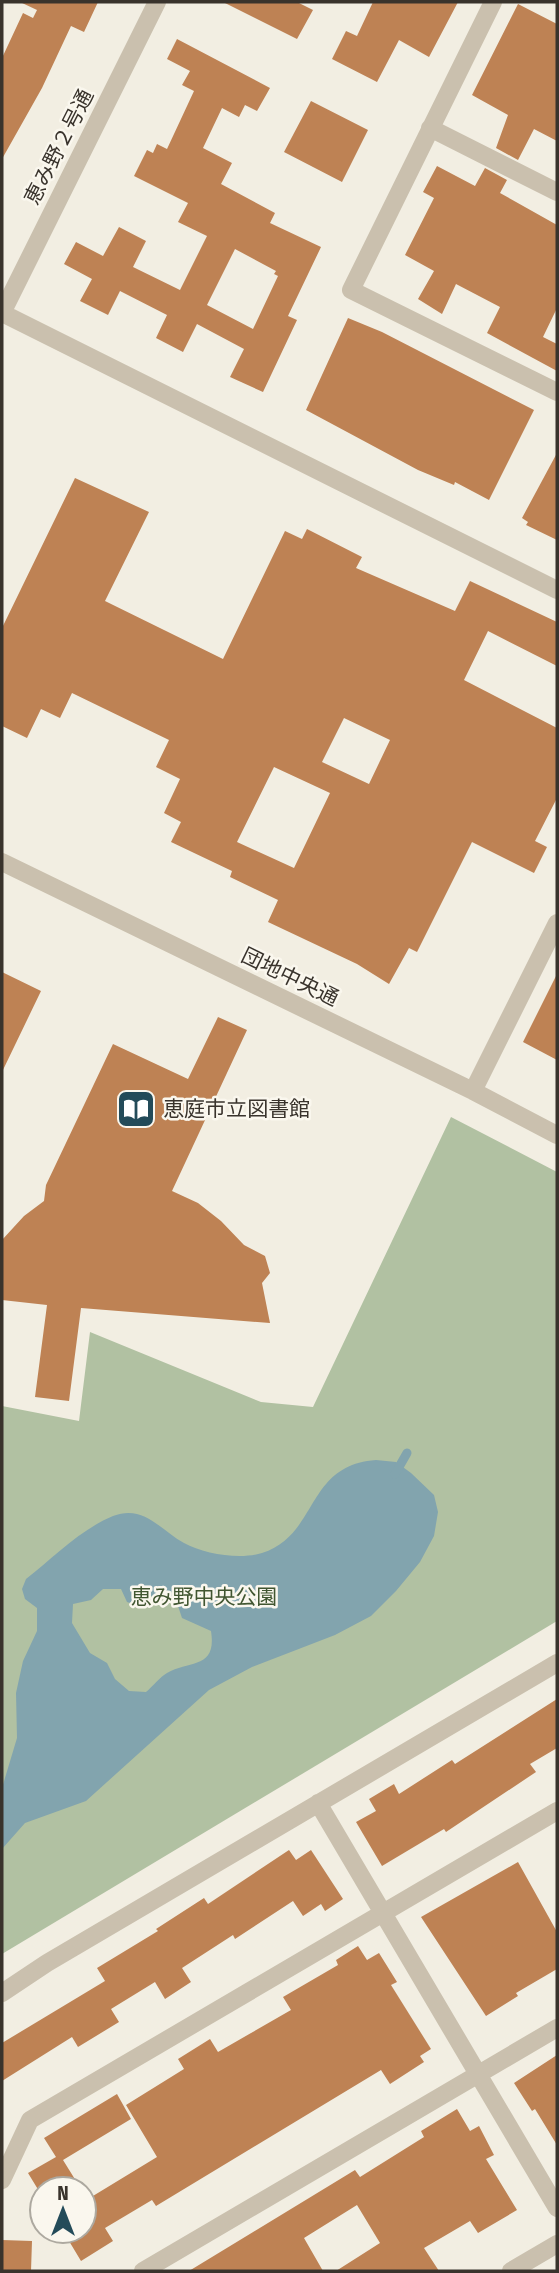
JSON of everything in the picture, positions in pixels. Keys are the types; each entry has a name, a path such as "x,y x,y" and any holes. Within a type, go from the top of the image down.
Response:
{"street":[{"name":"恵み野２号通","path":"2,313 157,2"},
{"path":"493,2 351,290 557,392"},
{"path":"430,128 557,192"},
{"path":"2,313 557,590"},
{"name":"団地中央通","path":"2,862 473,1091 557,1135"},
{"path":"473,1091 557,923"},
{"path":"2,1993 47,1963 557,1663"},
{"path":"318,1804 557,2208"},
{"path":"2,2180 30,2120 557,1811"},
{"path":"143,2271 557,2028"},
{"path":"511,2271 557,2244"}],"green space":[{"name":"恵み野中央公園","path":"451,1117 557,1172 557,1621 2,1954 2,1406 79,1421 90,1332 261,1402 313,1407"}],"water":[{"path":"376,1460 396,1462 434,1495 438,1512 434,1536 420,1562 396,1591 371,1616 335,1635 252,1667 209,1690 86,1801 25,1823 2,1849 2,1788 17,1738 16,1693 23,1661 37,1631 37,1608 25,1599 22,1589 26,1579 90,1528 124,1513 143,1516 175,1538 202,1550 233,1556 262,1553 280,1544 294,1532 324,1487 336,1474 353,1465","holes":["103,1589 121,1589 127,1602 139,1606 149,1596 176,1600 182,1618 211,1631 212,1643 206,1658 167,1673 146,1692 129,1691 115,1679 107,1663 90,1653 72,1623 73,1604 91,1600"]}],"building":[{"path":"20,2 98,2 84,32 71,26 42,88 2,159 2,58 23,13 33,18 37,10"},
{"path":"223,2 297,2 313,10 297,39"},
{"path":"373,2 458,2 429,57 399,40 377,82 332,59 346,31 357,36"},
{"path":"518,4 557,24 557,141 534,129 518,160 496,148 508,115 472,95"},
{"path":"177,39 270,88 257,111 245,105 239,117 222,108 203,148 232,163 221,184 275,213 270,223 321,247 288,316 297,320 263,392 230,377 244,349 197,324 183,352 156,338 167,315 120,291 108,315 80,301 92,279 64,264 76,242 103,256 119,227 146,241 133,267 180,290 207,236 178,222 188,203 134,176 147,150 153,153 157,144 167,149 194,91 182,85 190,71 167,59","holes":["235,249 276,271 274,274 278,276 253,329 207,305"]},
{"path":"311,101 368,130 342,182 284,152"},
{"path":"437,166 475,186 485,168 507,180 500,193 557,225 557,308 543,337 557,344 557,371 487,333 500,307 456,284 442,314 418,299 434,271 405,255 434,198 423,192"},
{"path":"348,318 382,332 534,410 489,500 455,482 454,485 418,470 306,410"},
{"path":"557,453 557,540 526,525 528,522 522,518"},
{"path":"75,478 149,512 105,601 223,659 285,531 302,539 307,529 362,557 356,568 455,611 470,581 557,622 557,666 488,631 464,680 557,728 557,798 535,841 547,847 534,873 472,842 417,952 409,948 389,984 357,964 268,922 278,900 230,877 232,871 171,842 181,822 164,813 180,779 156,767 169,740 72,693 60,718 41,709 27,738 2,726 2,628","holes":["344,718 390,740 369,784 322,762","274,767 330,793 294,868 237,842"]},
{"path":"2,972 41,991 2,1072"},
{"path":"557,974 557,1060 523,1042"},
{"path":"218,1017 247,1030 172,1191 198,1203 221,1221 244,1245 265,1256 270,1273 262,1283 270,1323 81,1308 69,1401 35,1397 47,1305 2,1300 2,1240 24,1216 44,1201 46,1185 113,1044 188,1079"},
{"path":"557,1699 557,1748 530,1764 536,1772 446,1832 444,1829 382,1866 356,1822 376,1811 369,1799 394,1784 399,1794 452,1760 455,1764"},
{"path":"289,1850 296,1860 311,1850 343,1899 325,1911 321,1904 303,1916 293,1901 235,1939 233,1935 182,1968 191,1982 165,1999 155,1982 111,2009 119,2022 78,2047 72,2037 2,2081 2,2043 105,1981 97,1968 158,1931 156,1929 204,1898 208,1904"},
{"path":"518,1862 557,1932 557,1969 516,1993 518,1996 486,2016 421,1917"},
{"path":"358,1946 367,1960 379,1953 397,1982 391,1985 431,2049 420,2056 424,2062 390,2084 381,2070 156,2206 152,2200 105,2228 113,2241 81,2261 71,2245 98,2245 98,2193 157,2157 126,2105 184,2069 178,2059 210,2039 218,2052 291,2010 283,1997 338,1965 336,1960"},
{"path":"557,2055 557,2145 535,2109 532,2111 514,2083"},
{"path":"117,2094 131,2119 63,2160 72,2175 29,2175 28,2173 56,2157 44,2138"},
{"path":"457,2109 470,2131 479,2126 494,2155 486,2159 517,2210 478,2233 470,2221 424,2248 439,2271 336,2271 380,2243 357,2205 304,2238 323,2271 189,2271 355,2170 360,2177 424,2137 421,2131"},
{"path":"2,2240 28,2241 28,2245 32,2245 31,2271 2,2271"}],"waterway":[{"path":"395,1474 407,1453"}],"place":[{"name":"恵庭市立図書館","path":"136,1109"}]}
